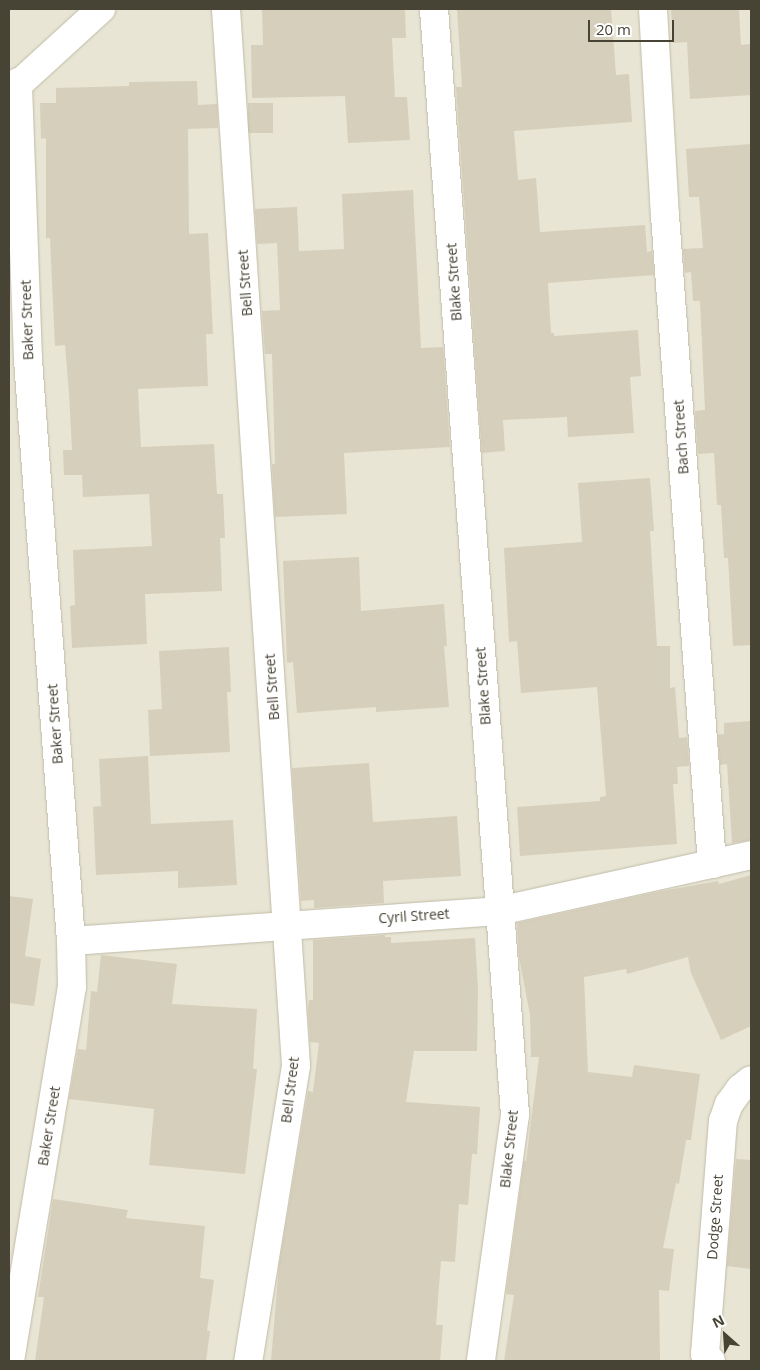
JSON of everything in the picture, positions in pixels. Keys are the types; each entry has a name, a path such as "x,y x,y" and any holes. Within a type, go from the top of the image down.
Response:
{"street":[{"path":"14,87 102,9"},
{"name":"Bell Street","path":"226,9 296,1066 248,1361"},
{"name":"Blake Street","path":"434,9 515,1114 481,1361"},
{"name":"Bach Street","path":"653,9 665,214 712,864"},
{"name":"Baker Street","path":"10,1361 72,987 71,940 28,359 14,87"},
{"name":"Cyril Street","path":"71,940 499,911 751,855"},
{"name":"Dodge Street","path":"711,1361 705,1354 723,1121 729,1104 740,1088 751,1080"}],"shaded area":[{"path":"9,9 751,9 751,1361 9,1361"}],"building":[{"path":"262,9 405,9 406,38 392,38 395,97 407,97 410,140 348,143 345,96 252,98 251,45 263,45"},
{"path":"457,9 611,9 616,75 629,74 632,122 514,131 518,180 536,178 540,232 645,225 647,252 652,251 654,275 548,283 551,333 554,333 554,336 638,330 641,376 630,377 634,433 568,437 567,417 503,420 505,451 482,453 456,87 462,87"},
{"path":"671,9 739,9 741,45 751,44 751,95 690,99 687,42 673,43"},
{"path":"197,81 198,105 217,104 218,128 188,129 189,234 208,233 213,334 206,334 208,386 138,389 141,447 214,444 217,494 223,494 225,538 220,538 222,591 145,594 147,644 72,648 70,606 75,605 73,550 152,546 149,494 83,497 82,475 64,475 63,450 72,450 69,393 65,345 55,346 50,238 46,238 46,138 41,139 40,103 56,103 56,88 129,86 129,82"},
{"path":"248,103 273,103 273,133 248,133"},
{"path":"751,144 751,645 733,646 728,558 724,558 721,505 717,505 714,453 698,454 695,411 705,410 700,301 693,301 691,272 685,273 683,249 703,248 699,197 689,197 686,149"},
{"path":"413,190 421,348 443,347 450,447 344,453 347,514 275,517 272,464 275,464 272,354 265,354 262,311 280,310 277,243 257,244 255,209 297,207 299,251 344,249 342,194"},
{"path":"650,478 654,531 650,531 657,646 670,646 670,688 675,687 679,738 687,737 689,766 677,767 678,784 673,784 677,844 520,856 517,807 600,801 600,797 606,796 597,687 521,693 517,641 509,642 504,548 582,542 578,483"},
{"path":"359,557 361,611 444,604 447,646 444,646 449,707 376,712 376,707 297,713 293,662 287,663 283,561"},
{"path":"229,647 231,692 227,692 230,752 150,756 148,710 162,709 159,651"},
{"path":"751,721 751,840 732,843 727,764 720,765 718,735 724,734 724,723"},
{"path":"148,756 151,824 233,820 237,885 178,888 178,871 96,875 93,807 101,806 99,759"},
{"path":"369,763 373,822 457,816 461,876 383,881 384,903 314,908 314,900 301,901 292,768"},
{"path":"751,875 751,1026 721,1040 691,973 688,957 627,974 626,969 584,977 588,1072 632,1077 634,1065 700,1074 691,1140 686,1140 679,1184 676,1183 663,1248 674,1249 669,1291 659,1290 660,1361 504,1361 514,1295 506,1294 539,1057 531,1057 530,1015 519,957 517,923 657,892 718,881 719,884"},
{"path":"9,896 33,899 25,956 41,959 34,1006 9,1003"},
{"path":"385,935 385,937 391,937 391,943 475,938 478,990 477,1051 414,1051 406,1102 480,1107 477,1154 472,1154 468,1205 459,1204 455,1262 441,1261 436,1325 443,1325 440,1361 271,1361 279,1265 308,1091 313,1092 319,1043 310,1042 308,1010 309,1000 313,1000 313,940"},
{"path":"101,955 177,964 172,1004 257,1009 253,1069 257,1069 245,1174 149,1165 154,1109 69,1099 78,1049 86,1050 91,991 97,992"},
{"path":"736,1159 751,1160 751,1269 727,1266"},
{"path":"53,1199 128,1210 126,1218 205,1226 200,1278 214,1280 207,1331 210,1331 206,1361 35,1361 44,1297 38,1297"}]}
